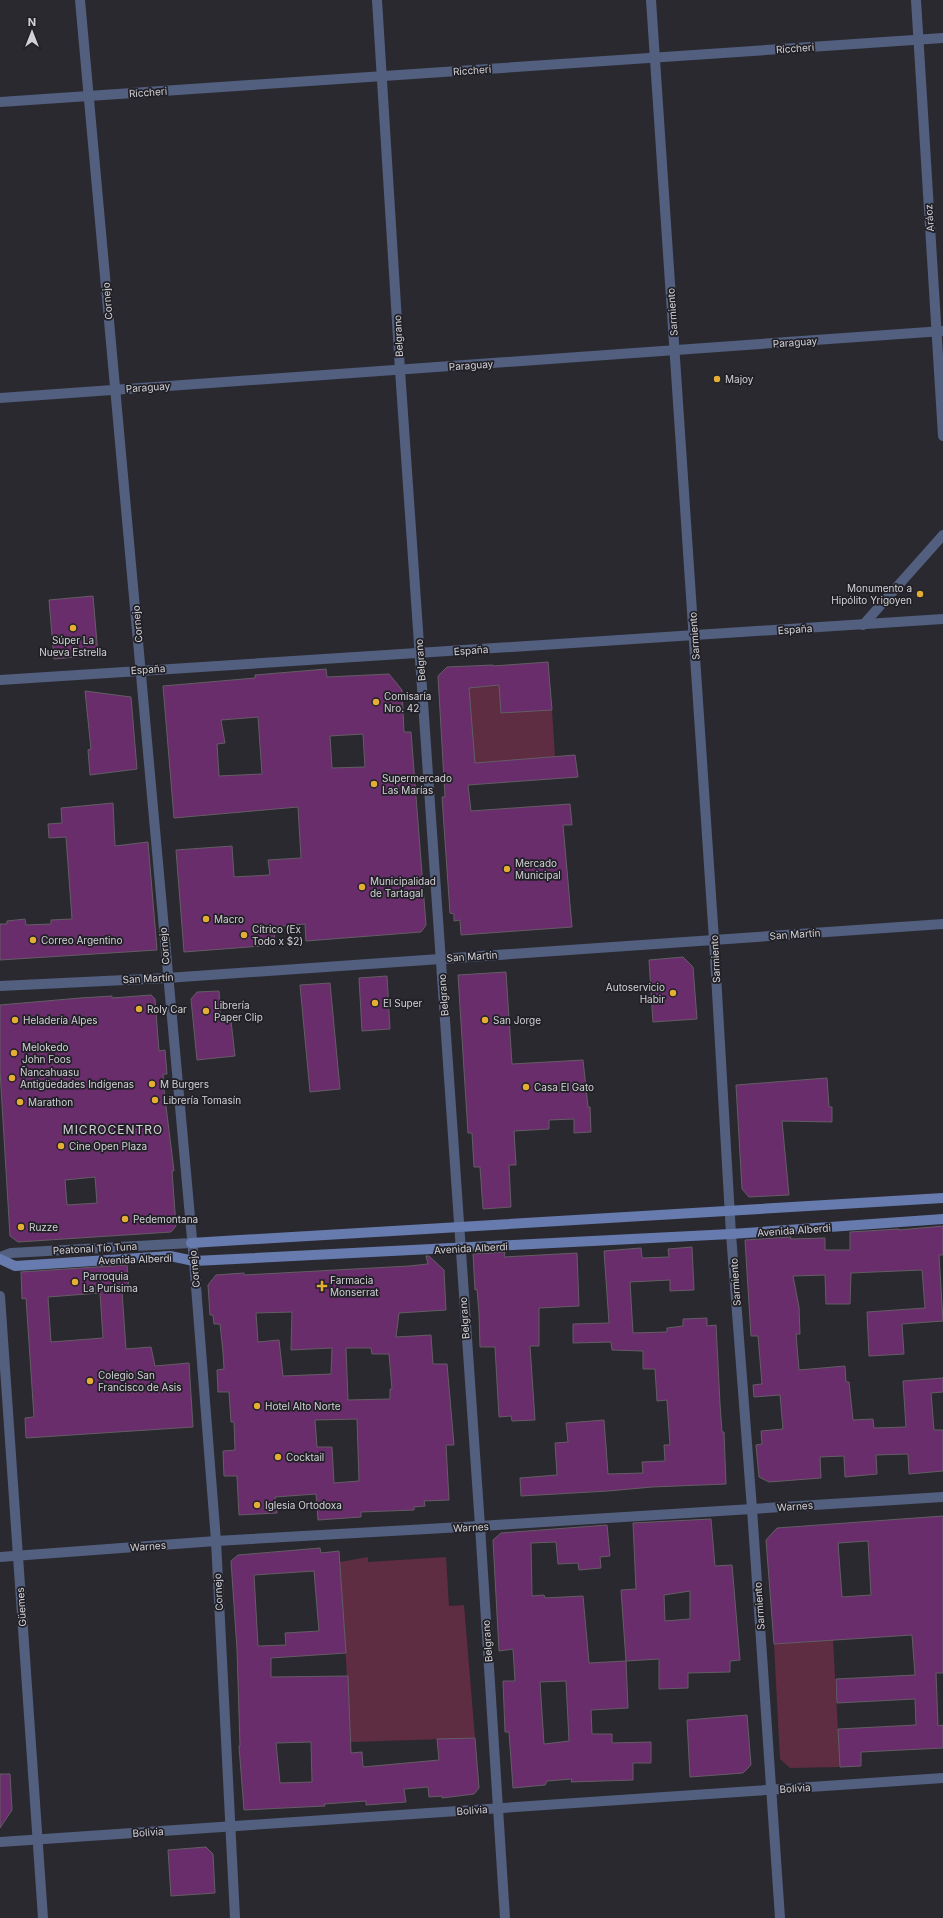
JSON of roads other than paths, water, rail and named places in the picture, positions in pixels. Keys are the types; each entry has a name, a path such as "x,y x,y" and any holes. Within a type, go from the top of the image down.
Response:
{"main road":[{"path":"191,1243 943,1198"},
{"name":"Avenida Alberdi","path":"0,1258 15,1266 170,1256 194,1261 731,1234 943,1220"}],"street":[{"name":"Cornejo","path":"80,0 142,670 167,978 191,1243 194,1261 216,1541 235,1918"},
{"name":"Belgrano","path":"377,0 400,370 441,958 459,1248 480,1526 505,1918"},
{"name":"Sarmiento","path":"651,0 714,940 731,1234 752,1509 780,1918"},
{"name":"Aráoz","path":"916,0 940,332 943,436"},
{"name":"Riccheri","path":"0,102 943,38"},
{"name":"Paraguay","path":"0,398 940,332"},
{"path":"863,625 943,535"},
{"name":"España","path":"0,680 943,619"},
{"name":"San Martín","path":"0,986 167,978 943,924"},
{"name":"Peatonal Tío Tuna","path":"0,1258 11,1253 191,1243"},
{"name":"Güemes","path":"0,1296 42,1918"},
{"name":"Warnes","path":"0,1557 216,1541 943,1497"},
{"name":"Bolivia","path":"0,1842 943,1778"}],"place":[{"name":"Majoy","path":"717,379"},
{"name":"Monumento a Hipólito Yrigoyen","path":"920,594"},
{"name":"Súper La Nueva Estrella","path":"73,628"},
{"name":"Comisaría Nro. 42","path":"376,702"},
{"name":"Supermercado Las Marías","path":"374,784"},
{"name":"Mercado Municipal","path":"507,869"},
{"name":"Municipalidad de Tartagal","path":"362,887"},
{"name":"Macro","path":"206,919"},
{"name":"Cítrico (Ex Todo x $2)","path":"244,935"},
{"name":"Correo Argentino","path":"33,940"},
{"name":"Autoservicio Habir","path":"673,993"},
{"name":"El Super","path":"375,1003"},
{"name":"Roly Car","path":"139,1009"},
{"name":"Librería Paper Clip","path":"206,1011"},
{"name":"Heladería Alpes","path":"15,1020"},
{"name":"San Jorge","path":"485,1020"},
{"name":"Melokedo John Foos","path":"14,1053"},
{"name":"Ñancahuasu Antigüedades Indígenas","path":"12,1078"},
{"name":"M Burgers","path":"152,1084"},
{"name":"Casa El Gato","path":"526,1087"},
{"name":"Librería Tomasín","path":"155,1100"},
{"name":"Marathon","path":"20,1102"},
{"name":"Cine Open Plaza","path":"61,1146"},
{"name":"Pedemontana","path":"125,1219"},
{"name":"Ruzze","path":"21,1227"},
{"name":"Parroquia La Purísima","path":"75,1282"},
{"name":"Farmacia Monserrat","path":"322,1286"},
{"name":"Colegio San Francisco de Asis","path":"90,1381"},
{"name":"Hotel Alto Norte","path":"257,1406"},
{"name":"Cocktail","path":"278,1457"},
{"name":"Iglesia Ortodoxa","path":"257,1505"}],"district":[{"name":"MICROCENTRO","path":"113,1129"}]}
